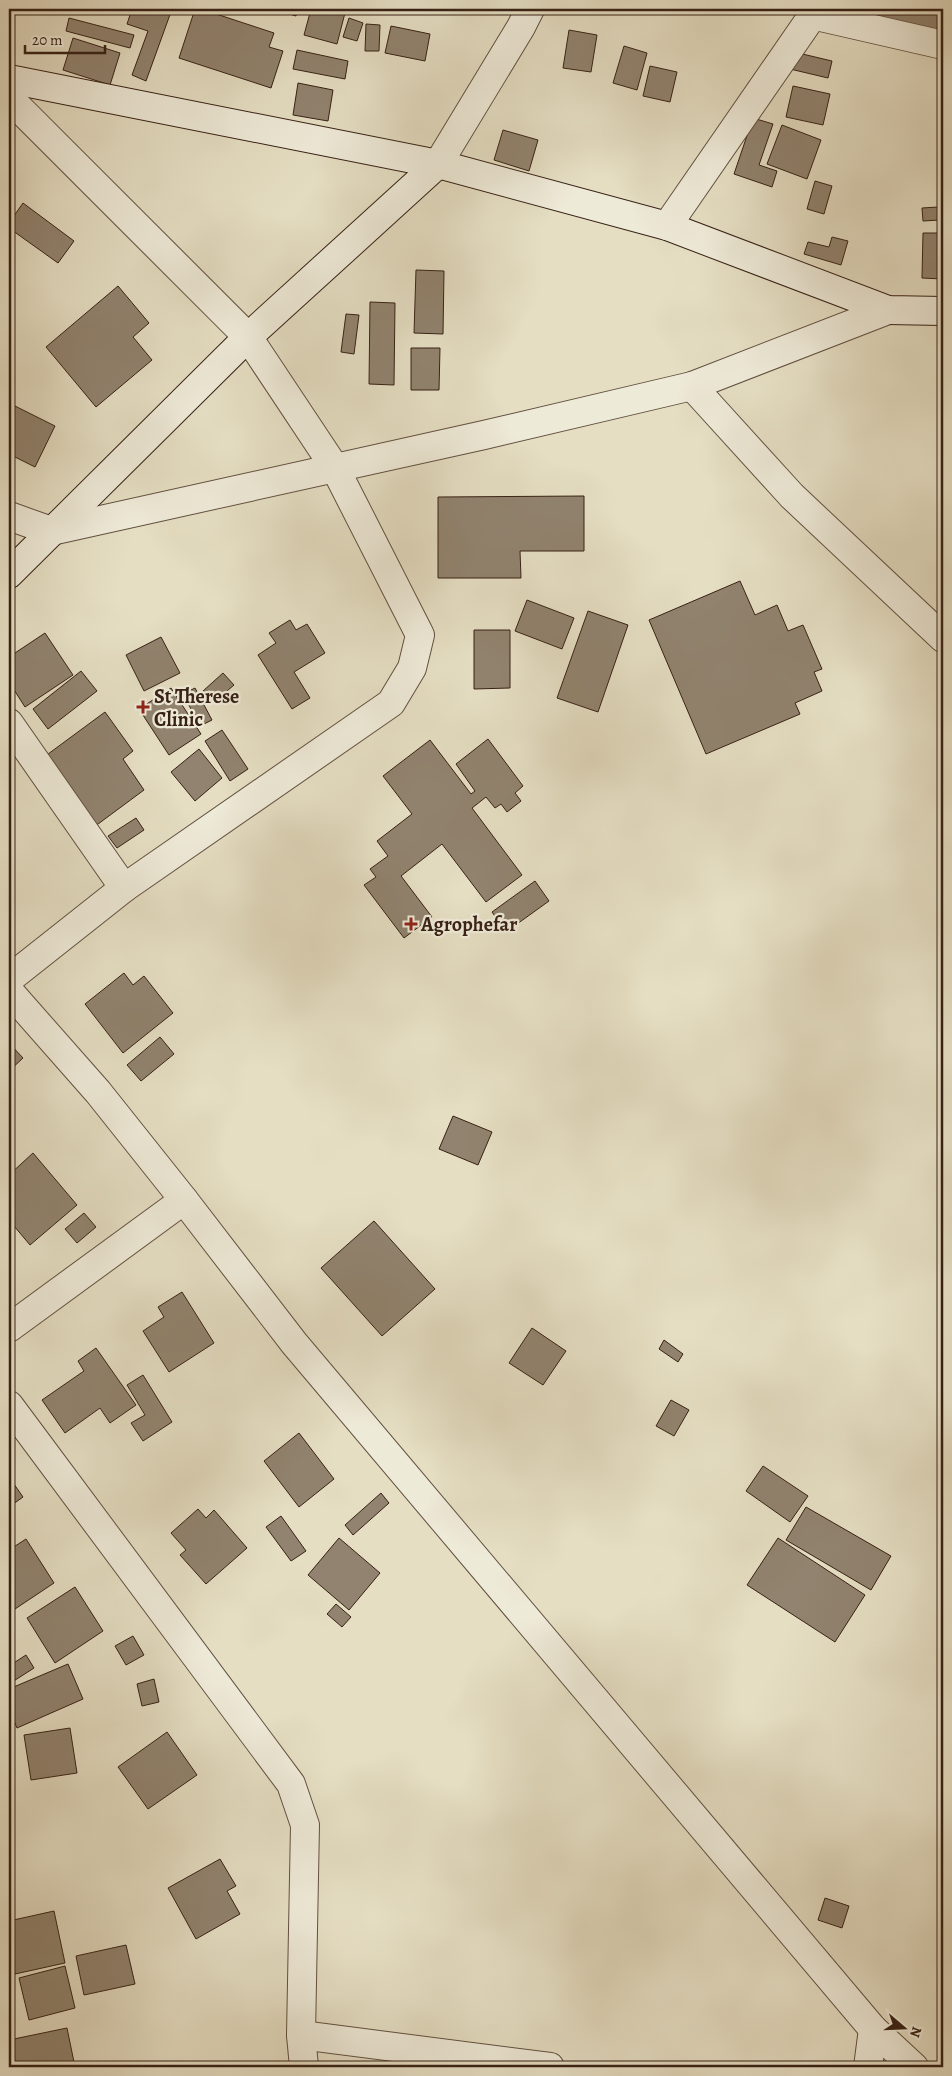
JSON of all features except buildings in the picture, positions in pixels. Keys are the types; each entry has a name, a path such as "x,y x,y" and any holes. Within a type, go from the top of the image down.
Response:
{"street":[{"path":"9,574 248,337 438,164 530,9"},
{"path":"667,226 815,12 943,45"},
{"path":"9,79 438,164 667,226 888,310 943,310"},
{"path":"9,98 248,337 335,468 420,636 412,668 391,703 124,888 9,979"},
{"path":"9,516 51,531 692,386 888,310"},
{"path":"692,386 792,496 943,638"},
{"path":"9,723 124,888"},
{"path":"9,991 98,1092 294,1343 873,2029 914,2067"},
{"path":"9,1328 184,1200"},
{"path":"9,1405 291,1784 305,1826 301,2035 304,2067"},
{"path":"868,2067 873,2029"},
{"path":"301,2035 550,2067"}],"place":[{"name":"St Therese Clinic","path":"143,707"},
{"name":"Agrophefar","path":"411,924"}]}
